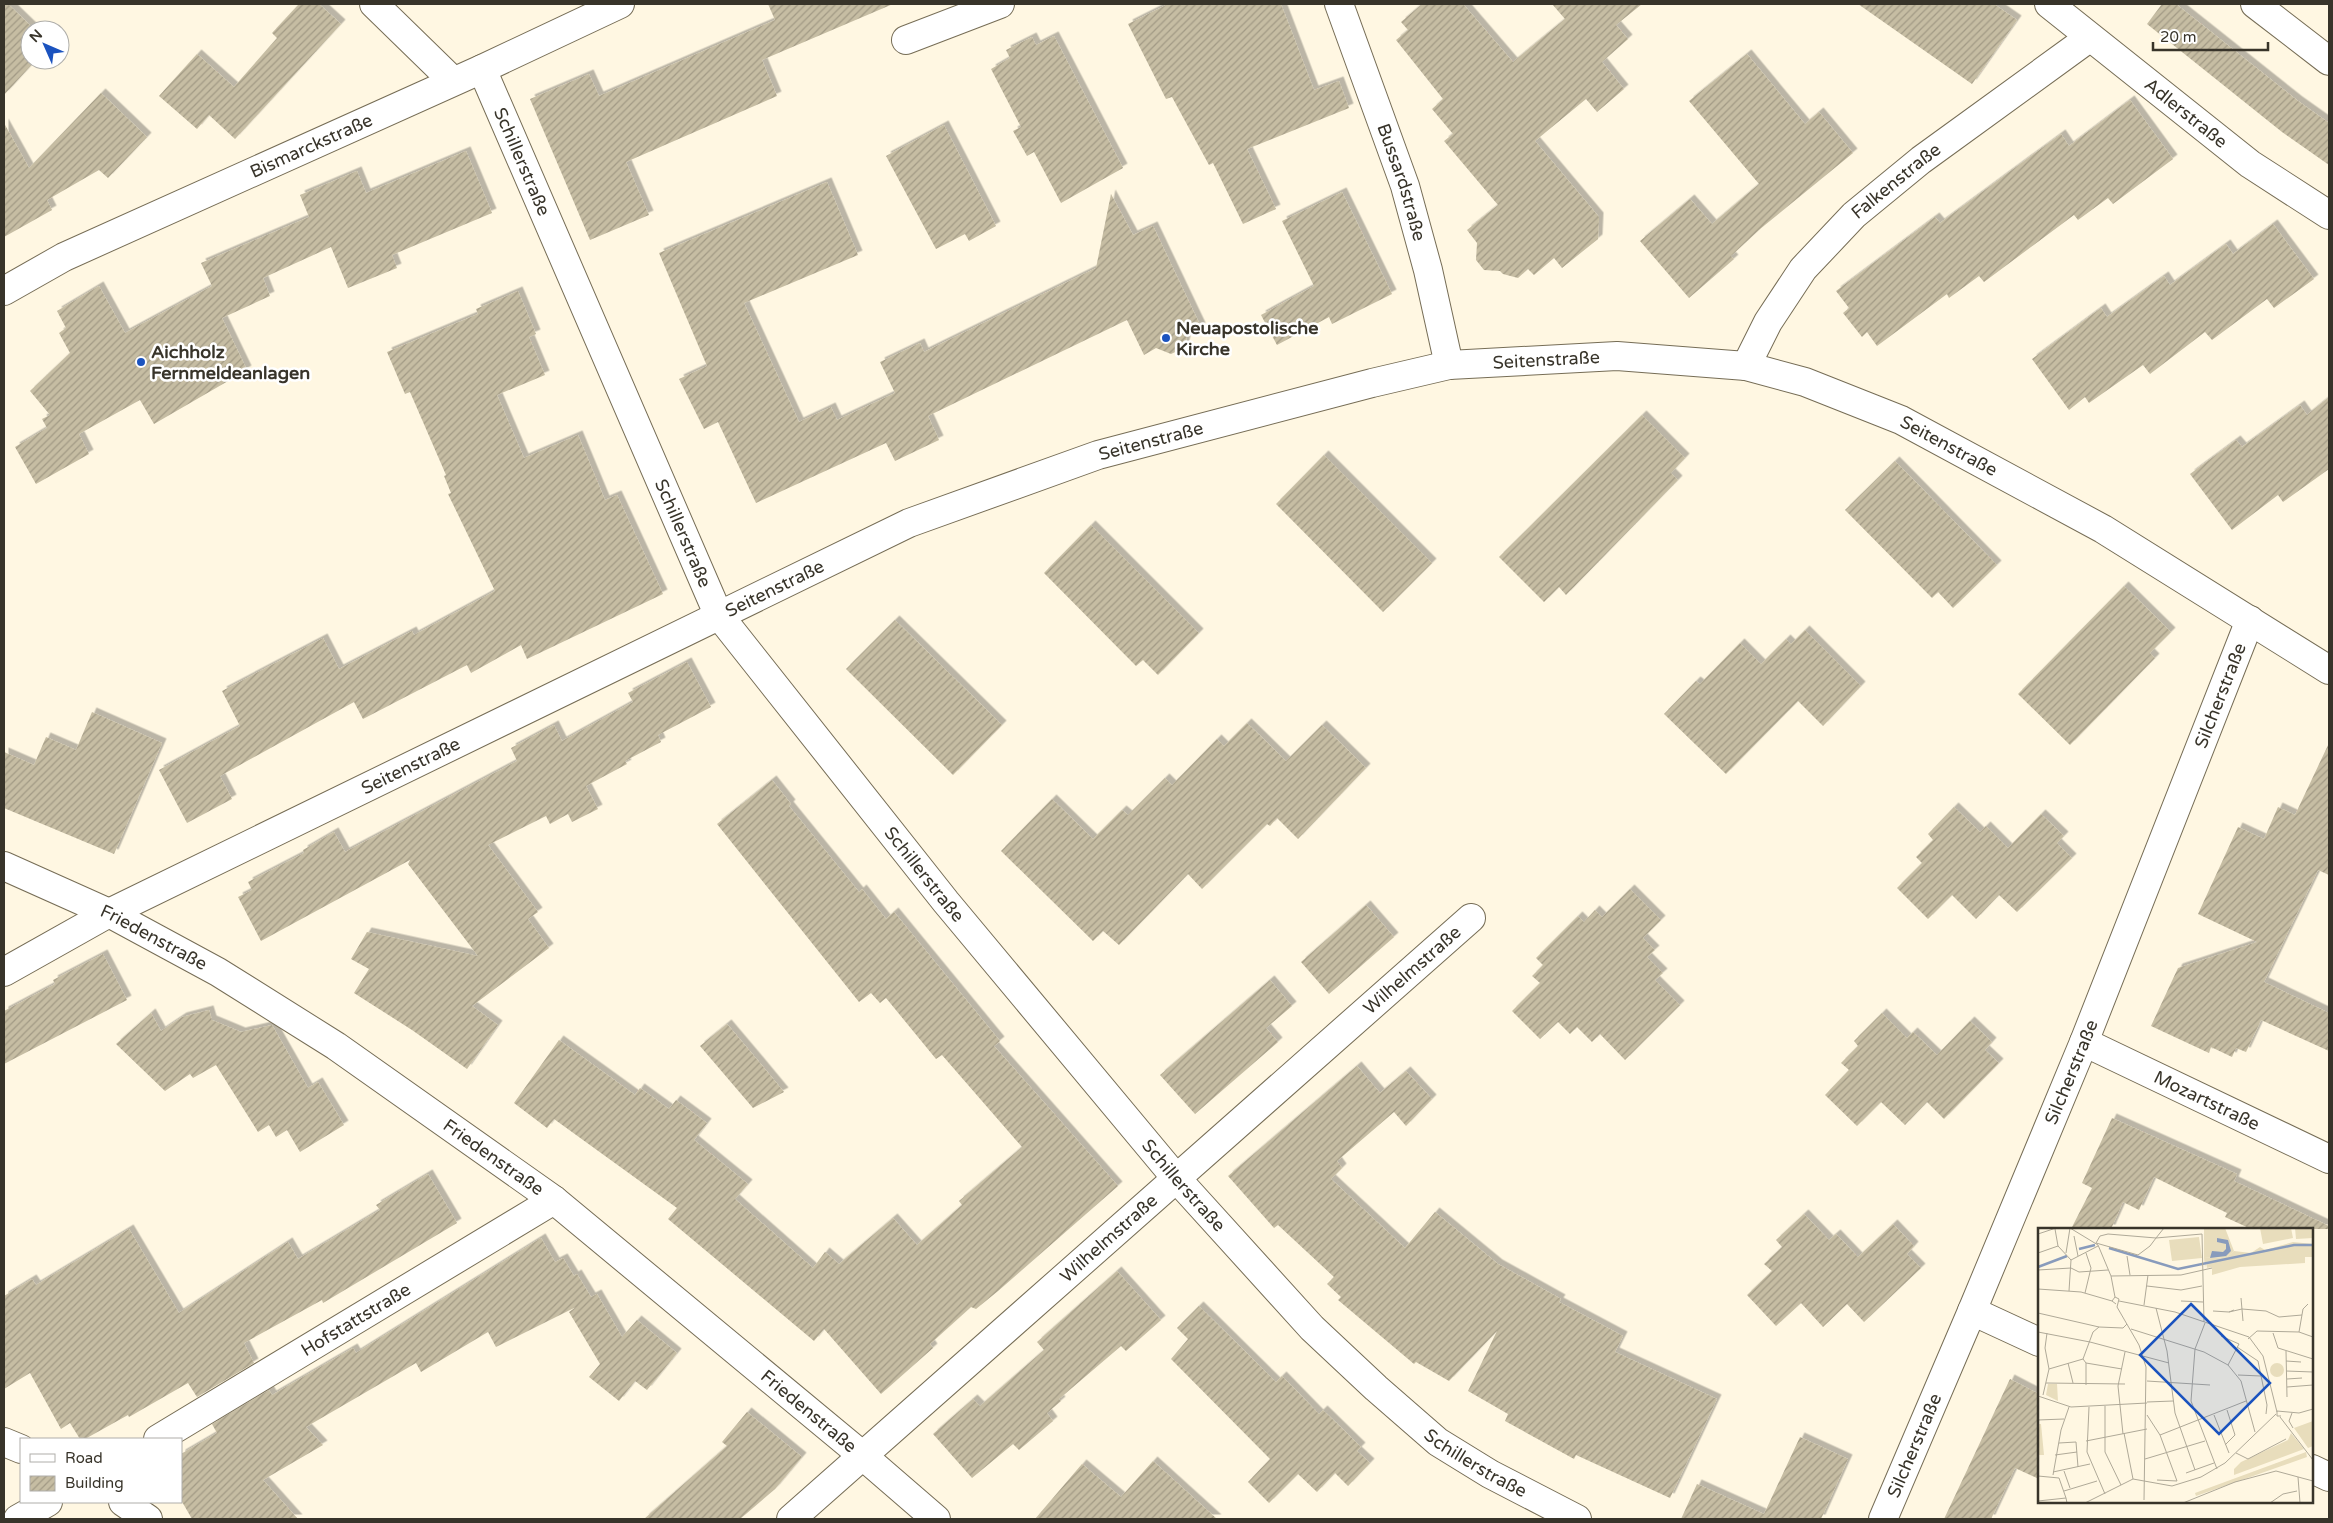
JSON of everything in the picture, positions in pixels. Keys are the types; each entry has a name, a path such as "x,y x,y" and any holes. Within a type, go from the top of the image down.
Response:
{"street":[{"path":"374,4 453,81"},
{"name":"Bismarckstraße","path":"4,290 64,257 620,4"},
{"path":"906,40 1000,4"},
{"name":"Bussardstraße","path":"1339,4 1405,186 1428,270 1449,365"},
{"name":"Adlerstraße","path":"2049,4 2089,38 2250,164 2329,215"},
{"path":"2254,4 2329,61"},
{"name":"Falkenstraße","path":"1746,366 1768,322 1803,269 1854,215 1921,160 2089,38"},
{"name":"Schillerstraße","path":"482,68 718,614 946,902 1176,1178 1312,1328 1376,1388 1438,1442 1490,1474 1577,1519"},
{"name":"Seitenstraße","path":"4,972 109,913 441,752 718,614 909,523 1098,456 1372,383 1449,365 1617,356 1746,366 1805,382 1901,420 2103,529 2329,670"},
{"name":"Silcherstraße","path":"1882,1519 2084,1042 2250,620"},
{"name":"Friedenstraße","path":"4,866 109,913 218,972 336,1046 554,1200 863,1456 936,1519"},
{"name":"Wilhelmstraße","path":"791,1519 1471,918"},
{"name":"Mozartstraße","path":"2084,1042 2329,1159"},
{"name":"Hofstattstraße","path":"160,1438 554,1200"},
{"path":"1972,1310 2038,1342"},
{"path":"4,1442 20,1450"},
{"path":"2313,1470 2329,1478"},
{"path":"18,1519 46,1503"},
{"path":"124,1503 148,1519"}],"building":[{"path":"4,4 8,4 25,20 20,20 20,70 27,70 4,95"},
{"path":"299,4 319,4 341,24 235,139 209,115 197,129 159,96 197,54 234,87 277,38 272,33"},
{"path":"768,4 893,4 762,60 777,96 626,162 649,215 590,240 530,99 589,74 599,96 775,20"},
{"path":"1168,4 1281,4 1314,90 1339,81 1349,108 1247,149 1276,209 1243,224 1213,163 1209,165 1172,97 1166,99 1128,24"},
{"path":"1422,4 1463,4 1513,62 1565,19 1552,4 1642,4 1616,25 1628,39 1602,62 1624,89 1597,112 1586,99 1535,141 1599,217 1598,239 1562,268 1554,258 1534,275 1528,269 1518,278 1503,274 1500,271 1484,270 1476,260 1477,243 1467,230 1498,205 1444,141 1453,134 1432,109 1443,99 1396,40 1408,30 1401,22"},
{"path":"1858,4 1994,4 2017,20 1972,84"},
{"path":"2162,4 2176,4 2298,101 2329,123 2329,165 2282,132 2147,24"},
{"path":"1054,36 1123,168 1061,203 1034,152 1027,156 1013,131 1021,127 991,69 1010,58 1006,50 1032,37 1036,45"},
{"path":"1747,54 1805,124 1819,112 1853,153 1760,229 1731,256 1734,259 1689,298 1640,241 1690,199 1712,224 1759,184 1689,101"},
{"path":"101,93 147,137 108,178 99,170 47,200 52,210 4,237 4,123 29,168"},
{"path":"2130,100 2173,159 2113,204 2108,198 2078,220 2074,215 1984,282 1979,276 1949,298 1947,294 1877,346 1867,332 1862,337 1843,313 1849,308 1836,291 1935,217 1940,223 2061,134 2069,146"},
{"path":"944,125 996,226 969,241 965,234 936,249 886,156"},
{"path":"466,151 492,213 392,255 397,268 348,288 331,247 263,278 270,296 222,318 247,370 154,424 140,400 79,434 89,454 36,484 15,447 47,428 42,419 50,415 30,391 70,353 59,333 66,328 57,311 99,286 125,333 212,286 201,263 309,217 300,195 357,171 366,193"},
{"path":"827,182 858,255 744,303 799,422 831,407 837,420 895,393 880,362 920,343 924,352 1096,268 1111,194 1133,235 1153,226 1201,327 1188,333 1184,348 1171,354 1156,348 1144,355 1127,320 928,416 939,440 895,461 886,443 756,503 718,422 704,429 679,379 707,366 659,253"},
{"path":"1342,192 1392,294 1332,324 1329,317 1277,345 1261,315 1314,286 1282,221"},
{"path":"2273,224 2314,279 2274,308 2267,299 2212,340 2205,332 2150,374 2143,365 2089,403 2085,397 2069,410 2032,359 2101,308 2107,317 2164,276 2170,285 2226,244 2233,254"},
{"path":"518,291 536,334 529,337 545,375 497,395 524,458 578,435 605,500 617,495 663,594 527,659 521,645 471,673 467,665 363,719 354,702 220,776 232,799 187,823 159,770 240,726 222,691 323,638 339,669 412,631 414,635 495,591 448,494 451,493 444,476 446,475 410,392 405,394 387,352 478,314 476,309"},
{"path":"2329,397 2329,469 2283,502 2278,495 2232,530 2190,474 2236,440 2242,447 2300,405 2307,415"},
{"path":"1642,415 1685,458 1671,473 1678,480 1566,595 1559,587 1544,602 1499,557"},
{"path":"1324,455 1432,563 1383,612 1276,504"},
{"path":"1895,461 1997,565 1953,608 1938,592 1932,598 1845,510"},
{"path":"1091,525 1199,633 1158,675 1143,660 1136,666 1044,573"},
{"path":"2124,586 2171,632 2150,653 2155,658 2070,745 2018,694"},
{"path":"895,620 1002,725 953,775 846,669"},
{"path":"1805,630 1861,686 1823,726 1798,701 1726,774 1664,714 1696,681 1700,684 1740,643 1761,664 1786,639 1791,644"},
{"path":"687,662 711,707 658,735 661,742 625,761 627,764 586,786 598,809 572,822 568,814 550,824 546,816 488,845 538,912 528,919 549,948 472,1006 498,1025 467,1069 412,1030 354,993 369,969 351,959 367,932 478,956 408,864 410,860 261,941 238,897 252,890 248,882 304,853 303,850 334,832 345,852 517,761 511,748 554,725 562,741 633,702 628,693"},
{"path":"92,712 162,743 114,854 4,808 4,752 34,765 46,737 76,750"},
{"path":"1247,723 1286,761 1322,725 1366,768 1298,839 1277,818 1270,826 1267,824 1202,889 1188,874 1119,945 1103,931 1093,941 1001,851 1052,799 1093,839 1122,810 1128,815 1165,778 1172,785 1217,739 1224,746"},
{"path":"2329,743 2329,875 2318,870 2264,982 2329,1013 2329,1051 2261,1020 2246,1052 2236,1048 2232,1057 2211,1047 2209,1053 2151,1026 2178,968 2257,942 2198,914 2238,827 2264,839 2278,807 2295,815"},
{"path":"772,780 791,804 789,806 859,892 862,889 886,919 894,912 1000,1041 994,1046 1118,1186 998,1291 976,1309 971,1307 930,1344 933,1348 881,1394 824,1329 814,1341 668,1219 677,1208 554,1119 547,1128 514,1103 559,1040 635,1095 640,1088 669,1109 676,1100 707,1123 694,1140 748,1184 735,1199 813,1268 825,1252 839,1264 893,1218 917,1245 962,1205 959,1201 1022,1147 942,1055 936,1059 886,998 880,1003 871,993 859,1002 717,824"},
{"path":"1954,807 1980,832 1986,826 2008,848 2041,814 2064,836 2057,843 2072,858 2017,912 1999,895 1976,919 1952,895 1928,919 1897,888 1922,863 1916,857 1933,840 1928,834"},
{"path":"1630,889 1661,920 1643,938 1655,950 1647,957 1663,973 1655,980 1680,1005 1625,1060 1600,1034 1592,1042 1577,1027 1570,1034 1558,1022 1540,1039 1512,1011 1540,983 1532,976 1543,965 1536,958 1578,916 1584,922 1595,910 1602,917"},
{"path":"1366,905 1394,937 1329,994 1301,962"},
{"path":"103,954 127,1000 4,1064 4,1011 55,984 53,980"},
{"path":"1270,980 1292,1006 1266,1028 1278,1042 1195,1114 1160,1075"},
{"path":"209,1010 212,1020 241,1032 272,1025 308,1088 318,1082 344,1125 300,1152 287,1130 276,1137 269,1125 258,1132 216,1065 193,1078 190,1074 165,1091 116,1044 151,1013 161,1031 182,1017"},
{"path":"1882,1013 1907,1038 1913,1032 1937,1055 1970,1021 1992,1042 1985,1050 1999,1063 1944,1119 1927,1102 1905,1125 1881,1102 1857,1126 1825,1095 1849,1070 1841,1063 1858,1046 1854,1041"},
{"path":"727,1024 784,1092 753,1108 700,1046"},
{"path":"1357,1066 1380,1093 1406,1071 1432,1099 1406,1126 1394,1112 1337,1161 1342,1168 1331,1179 1405,1248 1435,1212 1498,1264 1561,1299 1559,1302 1623,1336 1615,1352 1717,1399 1670,1498 1576,1455 1574,1459 1505,1421 1508,1414 1468,1391 1497,1331 1449,1381 1416,1362 1414,1364 1338,1300 1341,1297 1327,1284 1334,1277 1278,1225 1274,1228 1228,1176"},
{"path":"2112,1118 2237,1174 2234,1181 2329,1226 2329,1229 2249,1228 2225,1217 2227,1213 2154,1177 2139,1210 2123,1202 2111,1228 2072,1228 2092,1188 2082,1183"},
{"path":"428,1174 457,1223 323,1303 322,1300 244,1343 254,1363 197,1397 188,1383 129,1417 128,1415 87,1438 79,1438 70,1423 61,1429 30,1373 4,1389 4,1296 32,1279 36,1285 129,1229 179,1313 288,1242 298,1259 380,1210 376,1205"},
{"path":"1804,1214 1829,1240 1836,1234 1858,1257 1893,1224 1914,1246 1907,1254 1921,1268 1864,1322 1847,1304 1823,1327 1801,1303 1776,1326 1747,1295 1772,1271 1764,1264 1782,1247 1776,1240"},
{"path":"541,1238 555,1262 563,1258 574,1276 577,1274 591,1297 597,1294 622,1337 637,1320 677,1353 647,1390 635,1381 619,1401 589,1377 600,1364 569,1312 576,1307 496,1347 488,1332 421,1372 416,1363 306,1427 323,1445 263,1480 298,1519 192,1519 182,1502 182,1453 217,1433 212,1424 269,1390 272,1395 353,1348 356,1353"},
{"path":"1117,1271 1161,1320 1126,1351 1121,1346 1059,1399 1061,1401 1047,1413 1053,1421 1019,1450 1013,1444 972,1478 933,1434 973,1399 980,1406 1044,1350 1037,1342"},
{"path":"1199,1306 1276,1382 1282,1376 1319,1414 1323,1410 1361,1447 1357,1451 1370,1463 1348,1486 1335,1473 1317,1492 1298,1474 1269,1503 1248,1482 1270,1459 1171,1359 1188,1339 1177,1328"},
{"path":"2010,1379 2038,1393 2038,1479 2015,1468 1991,1519 1944,1519"},
{"path":"747,1412 802,1457 775,1489 740,1519 644,1519 727,1446 722,1442"},
{"path":"1800,1437 1848,1459 1821,1519 1681,1519 1697,1484 1764,1514"},
{"path":"1153,1461 1217,1519 1035,1519 1082,1464 1121,1497"}],"place":[{"name":"Neuapostolische Kirche","path":"1166,338"},
{"name":"Aichholz Fernmeldeanlagen","path":"141,362"}]}
